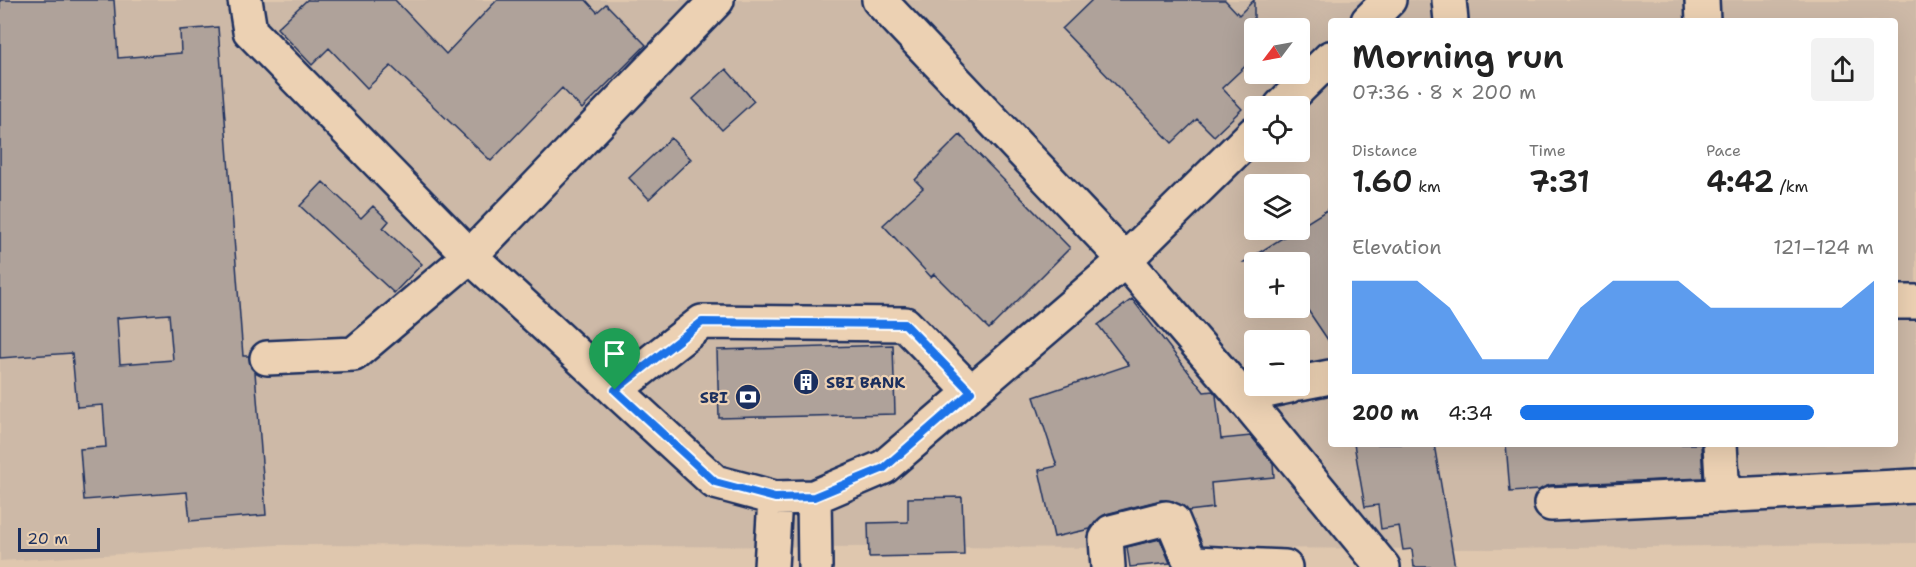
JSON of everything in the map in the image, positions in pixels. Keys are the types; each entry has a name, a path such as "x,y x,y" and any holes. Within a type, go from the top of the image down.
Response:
{"lane":[{"path":"245,0 250,31 470,256 715,482 775,498 814,497 884,468 1125,260 1244,143"},
{"path":"267,358 354,354 470,256 717,0"},
{"path":"879,0 1125,260 1242,396 1383,567"},
{"path":"1371,18 1389,0"},
{"path":"1449,0 1451,18"},
{"path":"1702,0 1703,18"},
{"path":"1291,96 1328,60"},
{"path":"1898,302 1916,302"},
{"path":"615,390 702,322 905,324 971,392"},
{"path":"1310,381 1328,376"},
{"path":"1720,447 1723,496"},
{"path":"1551,504 1916,486"},
{"path":"814,497 815,567"},
{"path":"771,567 775,498"},
{"path":"1108,567 1106,539 1111,532 1166,518 1173,521 1188,557 1196,563 1285,567"}],"shaded area":[{"path":"0,0 1916,0 1916,543 1505,549 277,545 0,561"}],"building":[{"path":"0,0 114,0 118,58 181,53 180,30 218,27 243,356 249,356 251,368 255,372 266,515 190,521 187,492 84,500 80,449 106,447 103,405 77,407 72,353 0,358","holes":["169,314 173,360 120,364 117,318"]},
{"path":"307,0 395,0 446,54 497,0 586,0 597,12 606,4 646,45 582,109 562,88 491,161 391,66 367,88 329,48 312,65 277,28"},
{"path":"1092,0 1225,0 1239,15 1254,0 1254,18 1244,18 1244,67 1222,88 1242,109 1214,136 1197,119 1172,143 1062,29"},
{"path":"726,69 754,101 722,130 693,99"},
{"path":"960,135 1070,248 989,329 934,274 931,277 883,225 923,188 915,180"},
{"path":"671,138 691,159 649,199 629,178"},
{"path":"323,182 361,218 373,206 389,221 383,228 422,264 394,293 300,206"},
{"path":"1328,209 1328,340 1310,313 1310,252 1260,252 1279,240 1310,240 1310,221"},
{"path":"1132,299 1204,392 1213,391 1216,395 1221,439 1251,436 1273,463 1274,477 1211,483 1213,508 1188,511 1173,501 1161,500 1106,514 1090,529 1054,537 1039,470 1057,466 1034,397 1129,365 1098,325"},
{"name":"SBI BANK","path":"893,345 895,414 719,418 717,350"},
{"path":"1355,447 1435,447 1455,567 1414,567 1412,549 1403,550 1399,526 1381,529 1378,505 1365,507"},
{"path":"1506,447 1701,447 1703,478 1550,485 1539,490 1510,492"},
{"path":"962,497 964,555 869,557 868,523 908,522 908,498"},
{"path":"1160,539 1170,563 1130,567 1127,547"}],"place":[{"name":"SBI BANK","path":"806,382"},
{"name":"SBI","path":"748,397"}],"route":[{"path":"702,322 905,324 971,392 884,468 814,497 775,498 715,482 615,390 702,322"}]}
